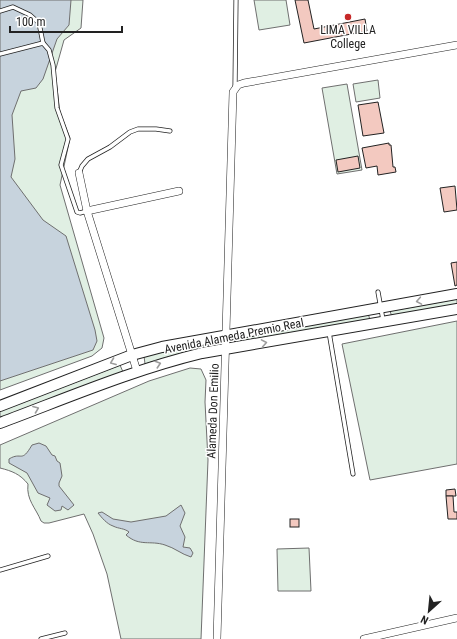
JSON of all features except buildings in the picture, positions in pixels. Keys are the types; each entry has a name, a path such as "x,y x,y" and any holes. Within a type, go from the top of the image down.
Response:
{"street":[{"path":"235,88 244,83 457,45"},
{"name":"Alameda Don Emilio","path":"217,639 232,95 235,88"},
{"path":"79,173 87,212 137,371"},
{"path":"87,212 179,191"},
{"name":"Avenida Alameda Premio Real","path":"0,406 132,355 162,346 226,336 457,294"},
{"name":"Avenida Alameda Premio Real","path":"0,423 137,371 168,361 202,353 457,309"},
{"path":"364,639 457,618"}],"lane":[{"path":"235,88 236,0"},
{"path":"0,11 13,7 30,14 39,23 44,43 49,50 53,65 57,108 68,139 61,165 76,212 87,212"},
{"path":"0,54 44,43"},
{"path":"79,173 82,166 88,159 110,147 130,132 138,129 170,131"},
{"path":"378,292 384,322"},
{"path":"329,331 353,474"},
{"path":"0,570 48,556"},
{"path":"41,639 65,633"}],"green space":[{"path":"0,0 83,0 81,28 64,40 55,72 60,113 70,138 60,185 104,338 102,348 92,356 0,390"},
{"path":"254,0 286,0 290,25 259,30"},
{"path":"378,80 380,98 356,102 353,84"},
{"path":"347,84 362,170 337,174 322,88"},
{"path":"457,299 457,305 392,317 390,311"},
{"path":"368,313 370,320 235,344 234,337"},
{"path":"457,321 457,464 370,480 342,344"},
{"path":"208,342 209,348 168,357 145,364 144,356"},
{"path":"120,365 123,372 0,418 0,411"},
{"path":"190,368 201,369 206,380 205,402 208,460 201,639 121,639 107,574 93,534 84,514 49,523 44,523 41,521 28,495 28,484 16,473 0,468 0,445 149,381"},
{"path":"309,548 311,591 278,591 277,549"}],"shaded area":[{"path":"0,0 71,0 69,25 57,39 43,79 36,88 21,91 12,115 15,159 11,177 43,220 66,236 97,341 93,350 0,381"},
{"path":"39,443 46,446 60,463 62,476 59,486 74,505 68,510 62,506 61,510 55,511 47,505 50,498 38,493 27,473 9,463 9,459 17,456 23,456 32,445"},
{"path":"181,505 185,513 180,526 185,537 183,547 190,548 193,553 191,557 165,545 141,542 131,539 126,535 129,532 109,524 98,513 102,512 113,519 131,522 166,516"}],"place":[{"name":"LIMA VILLA College","path":"348,17"}]}
